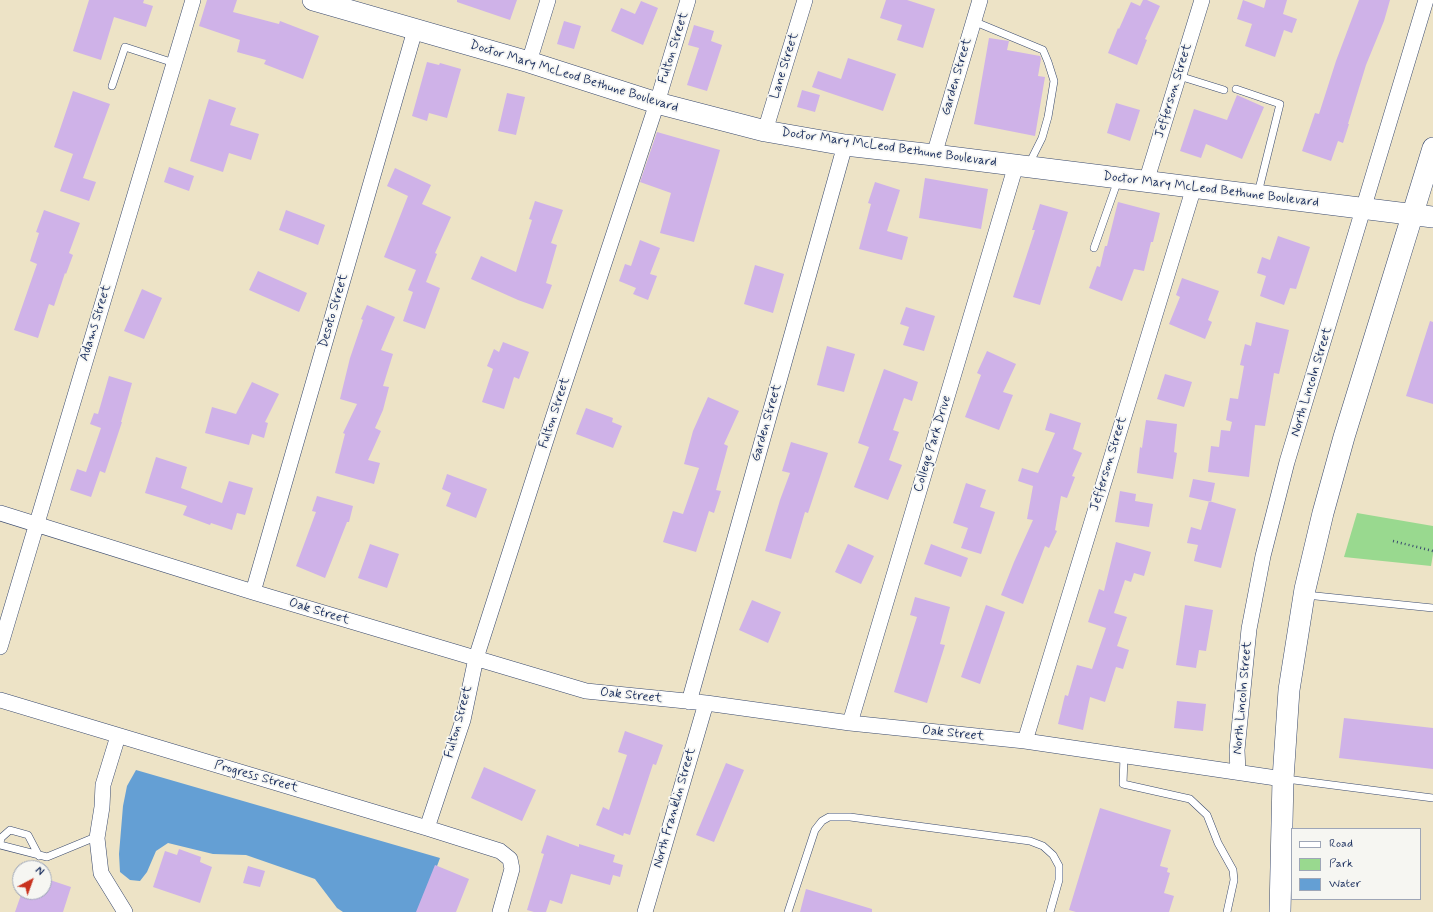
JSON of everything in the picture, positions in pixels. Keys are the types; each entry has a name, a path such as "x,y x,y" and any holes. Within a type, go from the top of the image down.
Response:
{"street":[{"name":"Adams Street","path":"0,647 192,0"},
{"name":"Doctor Mary McLeod Bethune Boulevard","path":"313,0 529,62 657,103 765,131 844,145 1423,216"},
{"path":"529,62 548,0"},
{"name":"Fulton Street","path":"427,828 462,720 476,658 657,103 688,0"},
{"name":"Lane Street","path":"765,131 806,0"},
{"name":"Garden Street","path":"934,155 980,0"},
{"name":"Jefferson Street","path":"1146,182 1202,0"},
{"name":"North Lincoln Street","path":"1238,772 1237,750 1249,629 1263,556 1288,462 1426,0"},
{"name":"Desoto Street","path":"253,592 415,30"},
{"name":"Garden Street","path":"689,702 844,145"},
{"path":"1280,912 1283,778 1289,690 1304,595 1323,513 1344,437 1423,216 1433,148"},
{"name":"College Park Drive","path":"850,723 1022,166"},
{"name":"Jefferson Street","path":"1025,741 1194,187"},
{"name":"Oak Street","path":"0,513 253,592 586,691 706,703 850,723 1025,741 1283,778"},
{"name":"Progress Street","path":"0,700 500,851 510,859 512,869 500,912"},
{"name":"North Franklin Street","path":"645,912 706,703"},
{"path":"118,736 103,785 98,836 101,873 125,912"}],"lane":[{"path":"973,22 1043,50 1048,62 1054,81 1048,117 1042,138 1022,166"},
{"path":"112,86 125,47 174,63"},
{"path":"1179,76 1224,90"},
{"path":"1236,89 1280,104 1257,195"},
{"path":"1094,248 1118,179"},
{"path":"1304,595 1433,608"},
{"path":"1124,756 1123,784 1190,799 1207,815 1218,843 1232,870 1234,880 1227,912"},
{"path":"1283,778 1433,798"},
{"path":"788,912 815,830 822,821 829,817 850,817 1030,841 1043,846 1053,855 1059,866 1059,880 1050,912"},
{"path":"38,856 28,835 10,830 1,838 0,844 38,856 47,857 98,836"}],"path":[{"path":"1393,541 1433,551"}],"green space":[{"path":"1357,513 1433,526 1433,554 1431,566 1344,557"}],"water":[{"path":"136,770 440,858 420,912 343,912 337,908 315,879 246,855 213,854 168,843 156,851 147,872 140,881 130,880 120,872 119,854 123,806 127,786"}],"building":[{"path":"89,0 144,0 143,3 153,6 146,27 114,17 101,60 73,51"},
{"path":"207,0 237,0 233,12 279,24 280,21 319,36 303,79 264,64 266,60 237,52 240,40 199,26"},
{"path":"457,0 517,0 510,20 457,2"},
{"path":"886,0 907,0 935,9 923,48 897,40 902,25 880,18"},
{"path":"1143,0 1147,0 1160,6 1145,39 1147,40 1137,65 1108,53 1131,2 1140,6"},
{"path":"1243,0 1264,8 1266,0 1287,0 1283,14 1297,19 1292,33 1284,30 1275,57 1245,46 1252,24 1237,19"},
{"path":"1359,0 1390,0 1384,21 1366,65 1343,143 1338,141 1331,161 1302,151 1315,113 1319,114 1336,61"},
{"path":"641,1 658,8 643,45 611,31 621,8 635,14"},
{"path":"564,21 581,26 574,49 557,44"},
{"path":"694,25 714,31 711,41 722,45 707,91 687,85 699,48 688,45"},
{"path":"989,38 1009,41 1007,50 1040,56 1041,59 1038,76 1045,77 1035,136 974,124"},
{"path":"848,58 896,74 883,111 812,87 818,71 841,79"},
{"path":"427,62 439,65 440,63 461,69 447,118 429,113 427,121 412,116"},
{"path":"802,90 820,95 815,112 797,107"},
{"path":"73,91 110,104 83,178 96,182 89,201 60,191 73,154 54,147"},
{"path":"507,93 525,97 516,135 498,131"},
{"path":"1237,95 1264,107 1242,159 1206,144 1201,158 1180,151 1194,109 1227,120"},
{"path":"209,99 236,108 230,125 259,134 251,160 229,153 223,172 190,161"},
{"path":"1116,103 1140,110 1130,141 1107,133"},
{"path":"657,132 720,150 694,242 660,233 671,193 640,182"},
{"path":"169,167 194,176 189,191 164,182"},
{"path":"395,168 431,185 422,204 451,217 435,253 437,254 426,282 440,288 425,329 403,321 413,292 408,290 416,270 384,257 408,196 387,186"},
{"path":"925,178 988,189 981,229 919,218"},
{"path":"875,182 900,190 887,231 908,237 902,260 859,249 871,204 868,203"},
{"path":"535,201 563,210 551,243 557,245 546,283 552,285 543,309 518,300 471,279 481,256 516,272 532,220 529,219"},
{"path":"1118,202 1160,213 1144,271 1134,269 1122,301 1089,288 1097,266 1100,267"},
{"path":"1040,204 1068,212 1040,305 1013,297 1035,230 1032,230"},
{"path":"44,210 80,223 69,253 73,255 66,274 65,273 54,306 49,304 38,338 14,330 37,264 30,261 39,233 36,232"},
{"path":"286,210 325,225 318,245 279,230"},
{"path":"1278,236 1310,247 1296,289 1290,288 1284,305 1260,296 1266,276 1257,273 1262,257 1270,260"},
{"path":"640,240 660,248 650,274 657,276 648,300 633,294 636,288 619,281 625,264 631,266"},
{"path":"755,265 784,274 773,313 744,304"},
{"path":"258,271 307,293 299,312 249,290"},
{"path":"1182,278 1219,291 1208,320 1212,322 1205,339 1169,324 1180,297 1176,295"},
{"path":"142,289 162,298 144,339 124,331"},
{"path":"367,305 395,317 381,350 393,354 383,386 389,387 383,410 375,428 381,431 368,460 380,463 374,484 335,473 345,434 343,433 357,404 340,399 350,358 363,320 361,319"},
{"path":"906,307 935,316 924,351 903,345 909,327 900,324"},
{"path":"1430,321 1433,322 1433,404 1406,396"},
{"path":"1256,322 1289,330 1279,374 1274,373 1265,426 1255,425 1249,477 1208,472 1211,446 1219,447 1221,430 1230,431 1232,422 1226,420 1230,398 1238,399 1244,366 1240,365 1245,344 1251,346"},
{"path":"503,342 529,352 519,379 514,377 504,409 482,402 493,369 487,366 494,349 499,352"},
{"path":"827,346 855,354 844,392 817,385"},
{"path":"987,351 1016,364 1003,392 1013,395 999,430 965,417 981,375 977,373"},
{"path":"884,369 918,382 912,401 904,398 893,430 899,432 889,460 902,465 888,500 854,487 869,447 858,443"},
{"path":"1165,374 1192,382 1184,407 1157,399"},
{"path":"109,376 132,383 122,422 105,473 100,471 91,497 70,490 77,469 86,472 101,428 90,424 94,413 98,414"},
{"path":"252,382 279,394 265,422 268,423 264,438 252,434 249,445 205,433 212,407 236,414"},
{"path":"708,397 739,411 724,444 728,446 716,490 721,491 714,513 709,511 696,552 663,542 673,511 683,514 699,468 684,464 693,431"},
{"path":"586,408 613,418 612,422 622,426 613,448 576,434"},
{"path":"1050,413 1081,423 1073,449 1082,453 1072,476 1075,477 1067,498 1061,496 1055,530 1057,531 1049,548 1045,546 1023,604 1001,595 1033,520 1027,519 1033,486 1018,481 1022,468 1038,473 1055,433 1045,430"},
{"path":"1146,420 1177,424 1174,452 1177,453 1173,479 1137,473 1140,447 1142,448"},
{"path":"791,442 828,453 808,513 805,512 791,559 765,551 780,500 790,473 782,471"},
{"path":"156,457 187,467 181,488 222,503 229,481 253,488 245,515 237,513 232,530 211,523 210,525 183,515 187,506 145,493"},
{"path":"447,474 487,489 476,518 446,506 451,493 442,489"},
{"path":"1193,479 1215,483 1211,502 1189,497"},
{"path":"966,483 986,490 980,507 995,512 981,554 961,548 968,528 953,523"},
{"path":"1120,491 1136,494 1135,501 1153,504 1149,527 1115,522"},
{"path":"317,496 353,506 349,522 347,522 325,578 296,566 316,512 312,511"},
{"path":"1209,501 1236,509 1221,568 1194,561 1198,545 1187,543 1191,527 1201,530"},
{"path":"1116,542 1151,552 1144,576 1134,573 1131,582 1125,580 1114,613 1127,617 1117,646 1129,650 1123,669 1116,667 1105,702 1090,697 1083,730 1058,724 1065,695 1068,696 1077,665 1092,669 1106,628 1088,622 1099,589 1104,591"},
{"path":"370,544 399,554 387,588 358,578"},
{"path":"848,544 874,556 861,584 835,572"},
{"path":"931,544 968,558 961,577 924,564"},
{"path":"915,597 950,607 940,644 945,645 927,703 894,692 917,617 910,615"},
{"path":"752,600 781,612 768,643 739,630"},
{"path":"986,605 1005,612 980,684 961,677"},
{"path":"1185,605 1213,610 1206,651 1199,650 1196,668 1176,665"},
{"path":"1177,701 1206,704 1203,731 1174,728"},
{"path":"1344,718 1433,728 1433,769 1339,758"},
{"path":"625,731 663,745 656,765 653,764 630,835 624,833 623,836 596,825 603,807 609,810 627,755 618,752"},
{"path":"726,763 744,770 714,842 696,835"},
{"path":"484,767 536,790 522,821 471,798"},
{"path":"1100,808 1171,830 1160,866 1168,868 1167,872 1170,873 1164,893 1174,896 1169,912 1076,912 1069,910"},
{"path":"547,835 579,847 579,844 615,855 613,862 623,865 620,877 613,875 610,885 571,874 562,904 550,900 546,912 534,912 527,910 544,854 541,853"},
{"path":"179,849 201,857 200,862 212,867 200,903 153,887 165,851 177,855"},
{"path":"435,865 469,879 456,912 416,912"},
{"path":"248,866 265,871 260,887 243,883"},
{"path":"52,881 71,887 63,912 15,912 19,900 52,900"},
{"path":"806,889 872,909 872,912 800,912"}]}
